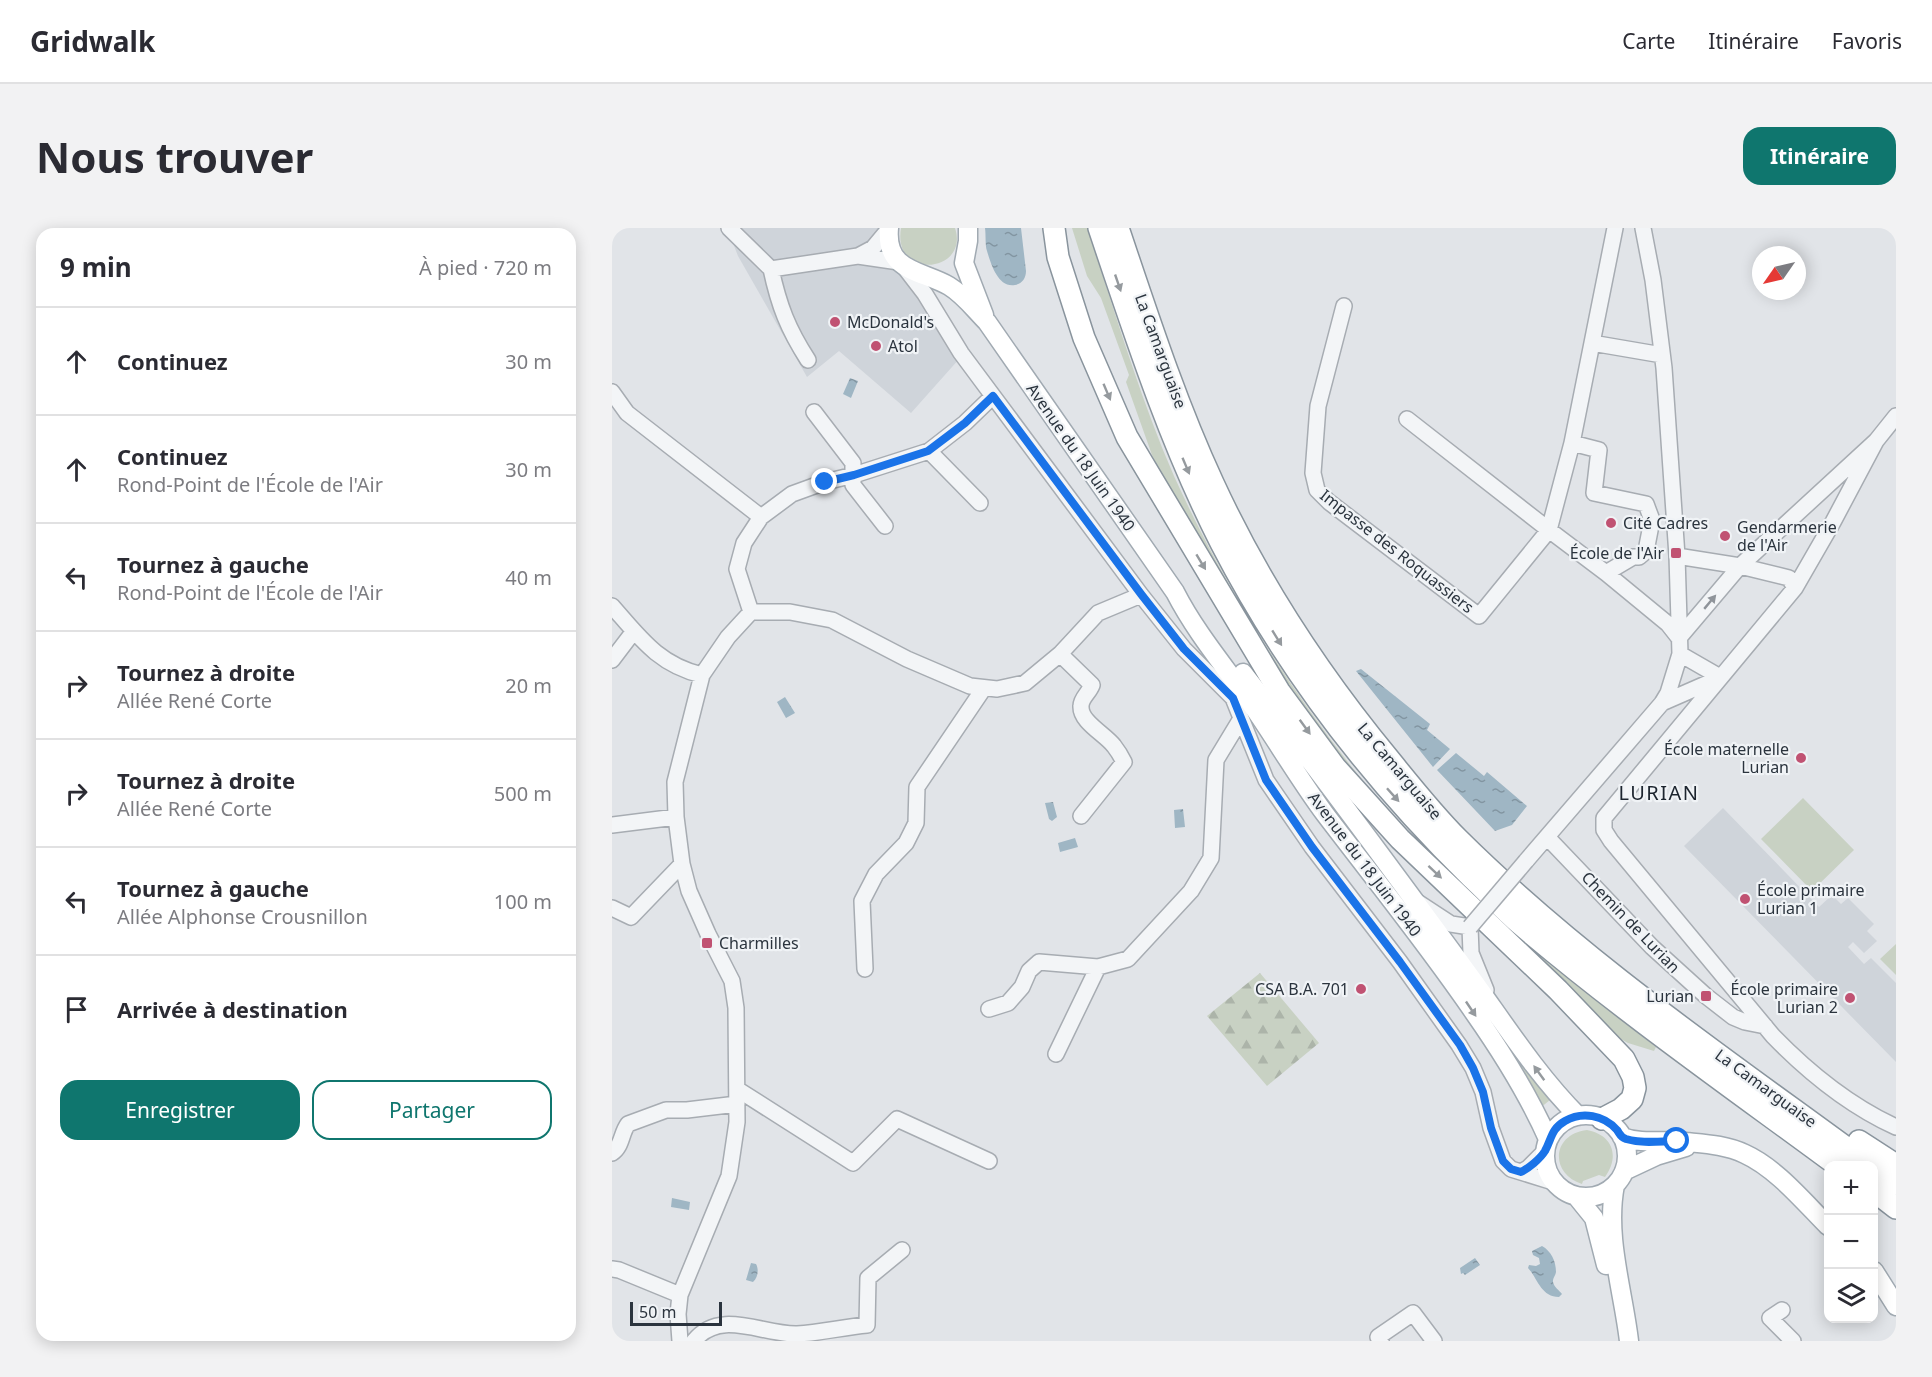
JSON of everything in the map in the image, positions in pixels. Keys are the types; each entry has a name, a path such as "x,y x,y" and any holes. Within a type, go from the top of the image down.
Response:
{"highway":[{"path":"1054,228 1058,257 1084,338 1127,437 1279,691 1335,767 1400,839 1558,990 1624,1059 1633,1077 1635,1088 1632,1099 1621,1109 1602,1119"},
{"name":"La Camarguaise","path":"1099,228 1162,410 1222,544 1252,598 1293,663 1389,791 1446,852 1518,922 1632,1013 1831,1161"},
{"name":"La Camarguaise","path":"1118,228 1179,402 1212,481 1238,535 1271,593 1307,652 1346,707 1457,838 1575,945 1864,1161"},
{"path":"1525,901 1566,927 1811,1110 1896,1165"},
{"name":"La Camarguaise","path":"1878,1171 1896,1184"},
{"path":"1878,1194 1896,1208"}],"main road":[{"name":"Avenue du 18 Juin 1940","path":"968,228 964,262 987,322"},
{"path":"888,229 892,253 902,265"},
{"path":"927,275 949,270 964,253"},
{"name":"Avenue du 18 Juin 1940","path":"902,265 915,273 927,275 952,288 987,322 1175,592 1186,614 1253,706 1318,804 1444,955 1493,1007 1544,1079 1578,1116"},
{"name":"Avenue du 18 Juin 1940","path":"1175,592 1203,621 1415,900 1444,955 1537,1114 1546,1145"},
{"path":"1629,1341 1612,1234 1611,1214 1619,1178 1626,1160 1626,1148 1622,1137 1617,1130 1602,1119 1578,1116 1566,1120 1556,1128 1546,1145 1548,1172 1553,1182 1564,1191 1578,1197 1604,1193 1619,1178 1656,1156 1698,1143"},
{"path":"1622,1137 1648,1142 1677,1141 1713,1144 1744,1153 1765,1165 1824,1222"},
{"path":"1578,1197 1594,1218 1603,1250 1618,1341"},
{"path":"1878,1273 1896,1288"},
{"path":"1878,1277 1896,1306"}],"street":[{"path":"1549,530 1572,443 1615,228"},
{"path":"1444,955 1662,703 1668,693 1680,646 1677,556 1662,355 1653,280 1643,228"},
{"path":"730,229 771,269 777,298 790,332 808,360"},
{"path":"771,269 858,256 873,248 888,229"},
{"path":"858,256 902,265 925,294 961,353 1141,594 1184,649 1233,698 1266,780 1312,847 1460,1045 1483,1092 1491,1128 1503,1161 1511,1169 1553,1182"},
{"name":"Impasse des Roquassiers","path":"1344,306 1318,406 1313,473 1317,490 1329,502 1479,616 1549,530"},
{"path":"1592,343 1662,355"},
{"path":"612,392 627,413 761,517"},
{"path":"751,612 737,569 744,543 761,517 792,494 928,451 965,423 993,396"},
{"path":"814,412 853,463 853,485 885,526"},
{"path":"1680,646 1740,566 1875,441 1896,416"},
{"path":"1407,419 1606,573 1668,624 1680,646 1720,677"},
{"path":"1875,441 1833,522 1795,588 1604,818 1604,830 1765,1026 1795,1058 1838,1093 1896,1127"},
{"path":"1572,443 1599,450 1594,493 1646,504 1652,520 1646,551 1639,557 1633,557 1606,573"},
{"path":"928,451 980,503"},
{"path":"1677,556 1740,566 1789,578 1795,588"},
{"path":"680,1341 678,1314 680,1295 729,1176 737,1122 736,1008 732,981 689,891 682,864 676,817 675,783 702,675 728,637 751,612 790,612 832,620 907,659 970,686 997,689 1025,683 1060,654 1098,612 1141,594"},
{"path":"612,606 659,657 685,671 702,675"},
{"path":"612,660 634,631"},
{"path":"1060,654 1092,685 1080,708 1084,717 1113,744 1124,762 1081,816"},
{"path":"1662,703 1720,677"},
{"path":"865,969 862,901 876,874 906,843 916,823 917,787 984,688"},
{"path":"989,1009 1008,1003 1022,987 1029,971 1039,962 1098,967 1128,959 1191,891 1210,858 1216,760 1239,723 1242,722"},
{"path":"612,825 676,817"},
{"name":"Chemin de Lurian","path":"1547,837 1652,947 1718,1005 1733,1017 1765,1026"},
{"path":"612,908 631,917 682,864"},
{"path":"1415,900 1451,924 1470,927"},
{"path":"1470,927 1471,953 1493,1007"},
{"path":"1056,1054 1098,967"},
{"path":"612,1153 619,1146 624,1128 628,1124 666,1110 687,1110 737,1096 853,1163 897,1119 989,1161"},
{"path":"1521,1172 1528,1168 1546,1145"},
{"path":"693,1341 711,1328 729,1323 795,1334 867,1325 868,1278 902,1250"},
{"path":"612,1269 680,1295"},
{"path":"1782,1310 1770,1318 1793,1341"},
{"path":"1381,1341 1378,1337 1413,1313 1434,1341"}],"shaded area":[{"path":"727,228 882,228 960,358 911,413 839,351 807,377 738,256"},
{"path":"1723,808 1819,907 1832,895 1841,904 1848,898 1874,924 1867,931 1877,941 1864,953 1853,942 1848,947 1864,964 1871,958 1896,983 1896,1062 1684,846"}],"green space":[{"path":"901,228 955,228 957,243 952,254 942,262 930,265 918,263 908,257 901,245"},
{"path":"1072,228 1087,228 1138,384 1161,446 1211,552 1254,626 1325,732 1366,784 1479,901 1394,823 1292,699 1152,455 1126,382 1129,375 1101,298 1087,276"},
{"path":"1803,798 1854,850 1812,891 1761,839"},
{"path":"1497,918 1552,966 1656,1047 1654,1051 1628,1043 1610,1033"},
{"path":"1896,944 1896,975 1880,959"},
{"path":"1456,968 1550,1100 1540,1108"},
{"path":"1260,973 1319,1043 1267,1086 1207,1016"},
{"path":"1587,1130 1603,1136 1613,1154 1610,1169 1605,1177 1599,1175 1583,1181 1582,1184 1571,1179 1564,1171 1559,1154 1561,1146 1567,1139 1575,1133"}],"water":[{"path":"985,228 1021,228 1026,271 1020,283 1009,285 996,274 986,249"},
{"path":"850,378 858,381 851,398 843,394"},
{"path":"1361,669 1430,724 1427,730 1450,749 1433,767 1356,671"},
{"path":"785,697 795,713 786,718 777,702"},
{"path":"1456,753 1484,776 1487,772 1527,806 1512,825 1495,831 1437,770"},
{"path":"1053,802 1057,817 1052,821 1049,819 1045,803"},
{"path":"1183,809 1185,827 1175,828 1174,810"},
{"path":"1075,838 1078,847 1060,852 1058,843"},
{"path":"672,1198 690,1202 689,1210 671,1207"},
{"path":"1542,1246 1554,1260 1556,1272 1553,1282 1562,1294 1559,1297 1544,1291 1528,1268 1529,1265 1540,1264 1539,1258 1533,1255 1532,1251"},
{"path":"1475,1258 1480,1265 1465,1275 1461,1274 1460,1268"},
{"path":"751,1263 756,1264 758,1268 753,1282 746,1280"}],"place":[{"name":"McDonald's","path":"835,322"},
{"name":"Atol","path":"876,346"},
{"name":"Cité Cadres","path":"1611,523"},
{"name":"Gendarmerie de l'Air","path":"1725,536"},
{"name":"École de l'Air","path":"1676,553"},
{"name":"École maternelle Lurian","path":"1801,758"},
{"name":"École primaire Lurian 1","path":"1745,899"},
{"name":"Charmilles","path":"707,943"},
{"name":"CSA B.A. 701","path":"1361,989"},
{"name":"Lurian","path":"1706,996"},
{"name":"École primaire Lurian 2","path":"1850,998"}],"district":[{"name":"LURIAN","path":"1659,792"}],"route":[{"path":"825,482 928,451 965,423 993,396 1184,649 1233,698 1266,780 1312,847 1460,1045 1483,1092 1491,1128 1503,1161 1511,1169 1521,1172 1528,1168 1545,1151 1548,1139 1556,1128 1566,1120 1578,1116 1602,1119 1610,1123 1622,1137 1628,1140 1677,1141"}]}
